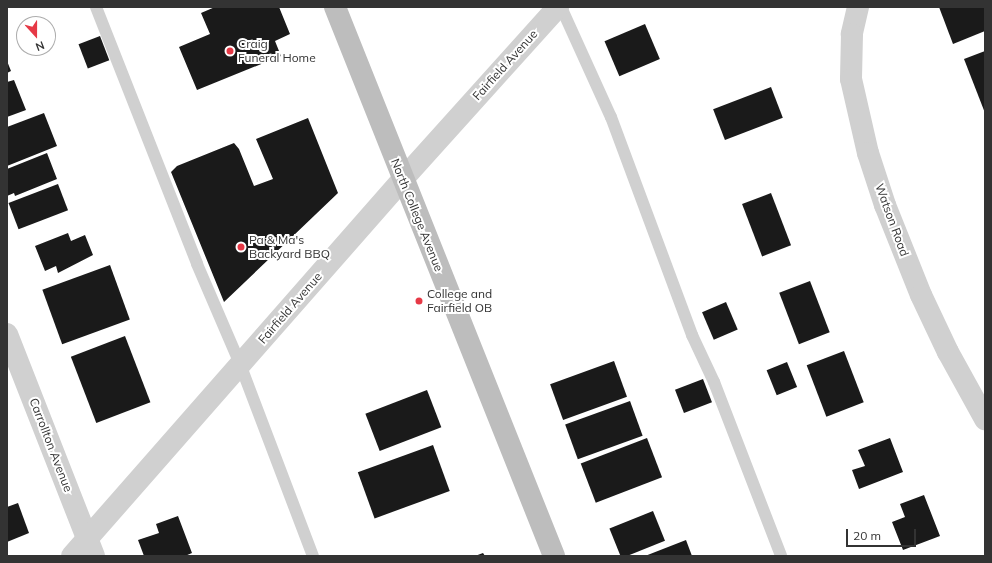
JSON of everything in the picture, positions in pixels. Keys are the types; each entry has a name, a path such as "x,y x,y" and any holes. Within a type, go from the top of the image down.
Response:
{"main road":[{"name":"North College Avenue","path":"335,7 554,556"}],"street":[{"name":"Watson Road","path":"858,7 852,34 851,79 868,153 888,213 921,295 948,352 985,419"},
{"name":"Fairfield Avenue","path":"72,556 90,547 240,364 551,10"},
{"name":"Carrollton Avenue","path":"7,334 90,547"}],"lane":[{"path":"96,7 197,264 240,364 313,556"},
{"path":"551,10 611,117 692,335 714,382 782,556"}],"building":[{"name":"Craig Funeral Home","path":"215,7 279,7 290,34 275,41 281,56 197,90 179,47 210,34 201,13"},
{"path":"939,7 985,7 985,31 953,44"},
{"path":"645,24 660,59 619,76 604,41"},
{"path":"100,36 109,60 88,69 79,44"},
{"path":"985,51 985,113 964,59"},
{"path":"7,61 11,71 7,73"},
{"path":"14,80 26,110 7,117 7,82"},
{"path":"771,87 783,118 725,140 713,109"},
{"path":"44,113 57,146 7,166 7,127"},
{"name":"Pa & Ma's Backyard BBQ","path":"308,118 338,193 224,302 171,172 177,166 234,143 239,149 254,186 273,179 256,139"},
{"path":"47,153 57,179 15,196 14,193 7,196 7,169"},
{"path":"58,184 68,210 19,229 9,203"},
{"path":"771,193 791,245 762,256 742,204"},
{"path":"68,233 71,241 85,235 93,255 58,273 56,266 45,271 35,246"},
{"path":"110,265 130,320 62,344 42,290"},
{"path":"810,281 830,332 799,344 779,293"},
{"path":"726,302 738,330 714,340 702,312"},
{"path":"125,336 150,402 96,423 71,357"},
{"path":"844,351 864,402 826,417 807,365"},
{"path":"614,361 627,397 563,420 550,384"},
{"path":"787,362 797,387 777,395 767,370"},
{"path":"703,379 712,402 684,413 675,390"},
{"path":"427,390 441,427 380,451 365,414"},
{"path":"630,401 643,436 578,459 565,425"},
{"path":"647,438 662,477 596,503 581,463"},
{"path":"890,438 903,472 859,489 852,470 865,466 858,450"},
{"path":"433,445 450,491 375,518 358,472"},
{"path":"924,495 940,536 903,550 892,522 905,517 900,504"},
{"path":"18,503 29,533 7,542 7,507"},
{"path":"653,511 665,541 627,556 620,556 609,529"},
{"path":"178,516 192,553 185,556 144,556 138,540 159,533 156,524"},
{"path":"686,540 692,556 645,556"},
{"path":"483,553 485,556 475,556"}],"place":[{"name":"Craig Funeral Home","path":"230,51"},
{"name":"Pa & Ma's Backyard BBQ","path":"241,247"},
{"name":"College and Fairfield OB","path":"419,301"}]}
